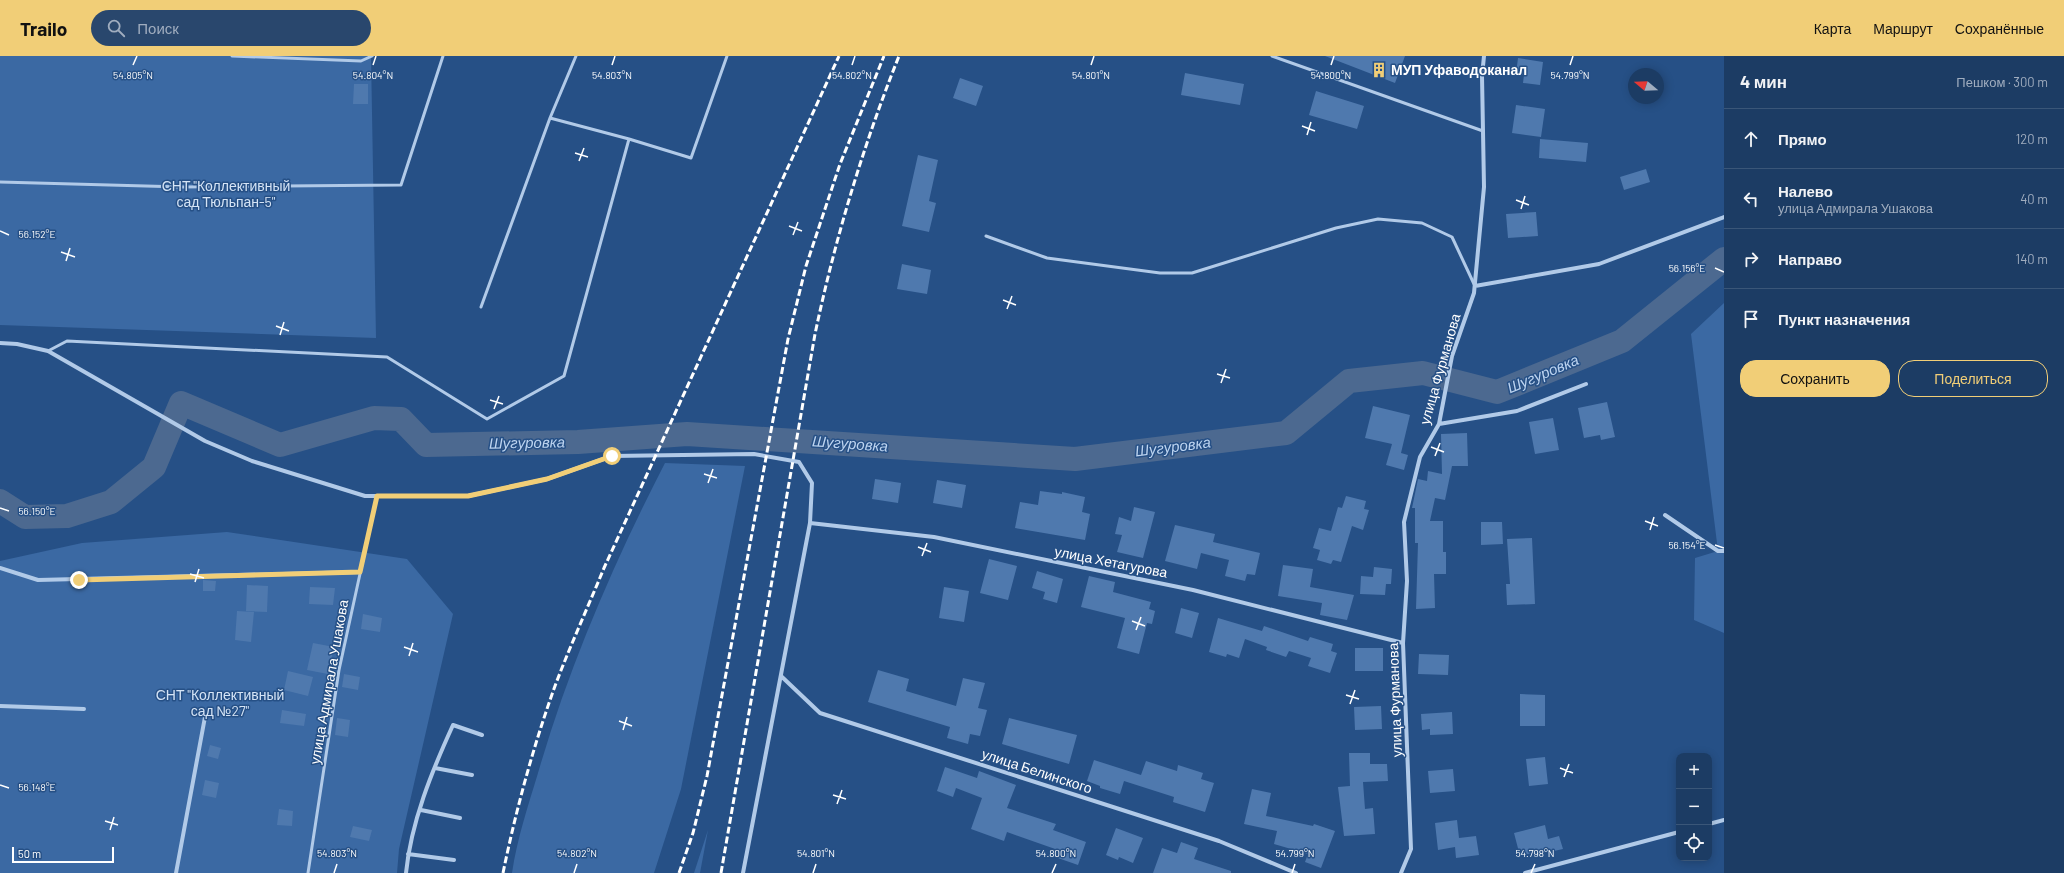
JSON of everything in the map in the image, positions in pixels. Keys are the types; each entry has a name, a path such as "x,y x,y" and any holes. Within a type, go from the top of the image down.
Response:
{"street":[{"name":"улица Фурманова","path":"1401,873 1411,849 1403,643 1407,581 1404,522 1420,457 1439,424 1452,356 1466,319 1475,286 1484,187 1482,76 1484,56"},
{"path":"1475,286 1599,264 1724,217"},
{"path":"0,343 17,344 48,351 161,414 205,442 259,464 365,496 468,496 547,479 612,456 754,454 799,462 812,483 810,523 743,873"},
{"path":"1439,424 1517,411 1586,384"},
{"path":"1665,515 1718,551 1724,551"},
{"name":"улица Хетагурова","path":"810,523 934,537 1147,580 1193,590 1403,643"},
{"path":"0,568 38,580 360,572"},
{"name":"улица Белинского","path":"781,676 820,713 1219,841 1296,873"},
{"path":"0,706 84,709"},
{"path":"176,873 205,716"},
{"path":"406,873 409,844 435,768 453,725 482,735"},
{"path":"435,768 472,775"},
{"path":"421,810 460,818"},
{"path":"1712,823 1724,820"},
{"path":"1525,873 1676,833"},
{"path":"408,854 454,860"}],"lane":[{"path":"232,56 361,61 372,56"},
{"path":"0,182 182,187 401,185 443,56"},
{"path":"481,307 550,118 576,56"},
{"path":"550,118 629,139 691,158 727,56"},
{"path":"1272,56 1483,130"},
{"path":"48,351 67,341 387,357 487,419 564,376 629,139"},
{"path":"986,236 1047,258 1160,273 1192,273 1336,228 1378,219 1422,223 1452,237 1475,286"},
{"name":"улица Адмирала Ушакова","path":"308,873 339,670 377,496"}],"green space":[{"name":"СНТ \"Коллективный сад Тюльпан-5\"","path":"0,56 371,56 376,338 0,325"},
{"path":"1724,303 1724,633 1694,620 1695,558 1718,551 1691,334"},
{"path":"665,463 745,466 681,789 654,873 512,873 530,798 550,733 578,654 628,538"},
{"name":"СНТ \"Коллективный сад №27\"","path":"227,532 407,559 453,614 399,849 397,873 0,873 0,561 82,543"},
{"path":"708,830 700,873 694,873"}],"building":[{"name":"МУП Уфаводоканал","path":"1325,56 1405,56 1395,83"},
{"path":"1518,58 1543,62 1540,85 1523,83 1524,75 1516,74"},
{"path":"1185,73 1244,84 1240,105 1181,95"},
{"path":"960,78 983,86 976,106 953,98"},
{"path":"354,84 368,84 368,104 353,104"},
{"path":"1316,91 1364,106 1357,129 1309,115"},
{"path":"1516,105 1545,109 1541,137 1512,133"},
{"path":"1540,139 1588,143 1586,162 1539,158"},
{"path":"918,155 938,160 929,201 936,203 929,232 902,226"},
{"path":"1646,169 1650,182 1624,190 1620,177"},
{"path":"1536,212 1538,236 1508,238 1506,214"},
{"path":"902,264 931,270 927,294 897,289"},
{"path":"1607,402 1615,437 1601,440 1600,435 1584,438 1578,408"},
{"path":"1373,406 1410,415 1401,453 1408,455 1404,470 1386,465 1392,444 1365,438"},
{"path":"1553,418 1559,450 1535,454 1529,422"},
{"path":"1467,433 1468,466 1452,466 1445,500 1435,498 1430,521 1443,521 1443,552 1446,552 1446,574 1434,574 1435,608 1416,609 1418,543 1415,543 1415,508 1412,508 1418,479 1427,481 1428,471 1442,474 1441,434"},
{"path":"875,479 901,483 898,503 872,499"},
{"path":"937,480 966,485 962,508 933,503"},
{"path":"1040,491 1062,494 1062,492 1085,497 1082,512 1090,514 1085,540 1015,528 1020,502 1038,505"},
{"path":"1346,496 1366,501 1364,509 1369,510 1363,530 1352,526 1341,562 1333,560 1331,564 1317,560 1320,550 1313,548 1319,528 1331,531 1338,507 1342,508"},
{"path":"1134,507 1155,512 1143,558 1117,552 1122,535 1115,534 1119,517 1131,521"},
{"path":"1481,522 1502,522 1503,544 1481,545"},
{"path":"1175,525 1215,534 1213,542 1260,553 1255,575 1247,574 1245,581 1225,576 1229,560 1201,553 1197,569 1165,561"},
{"path":"1532,538 1535,604 1507,605 1506,584 1510,584 1507,539"},
{"path":"989,559 1017,566 1008,600 980,593"},
{"path":"1283,565 1313,569 1310,587 1354,595 1347,620 1320,615 1322,603 1278,596"},
{"path":"1374,567 1392,569 1391,584 1386,584 1385,595 1360,594 1361,576 1373,577"},
{"path":"1037,571 1063,579 1057,603 1043,599 1045,592 1032,588"},
{"path":"1089,576 1115,582 1113,592 1151,602 1149,609 1155,611 1152,624 1147,623 1139,654 1117,648 1125,618 1081,607"},
{"path":"203,580 216,581 215,591 203,591"},
{"path":"247,585 268,586 267,612 246,611"},
{"path":"310,587 335,588 333,605 309,604"},
{"path":"944,587 969,591 964,622 939,618"},
{"path":"1181,608 1199,613 1192,638 1175,633"},
{"path":"237,611 254,612 251,642 235,640"},
{"path":"363,614 382,618 380,632 361,629"},
{"path":"1218,618 1262,631 1264,626 1308,641 1310,637 1333,644 1331,651 1337,653 1330,673 1308,666 1311,658 1289,651 1286,657 1266,650 1267,647 1245,639 1239,658 1227,654 1226,657 1209,652"},
{"path":"313,643 334,647 328,674 307,670"},
{"path":"1355,648 1383,648 1383,671 1355,671"},
{"path":"1419,654 1449,655 1448,675 1418,674"},
{"path":"878,670 909,679 906,691 956,706 963,678 985,683 978,708 987,710 980,736 970,734 968,744 947,738 950,727 868,702"},
{"path":"288,671 313,677 308,696 284,690"},
{"path":"344,674 360,677 358,690 342,687"},
{"path":"1520,694 1545,695 1545,726 1520,726"},
{"path":"1381,706 1382,729 1355,730 1354,707"},
{"path":"282,710 306,714 304,726 280,723"},
{"path":"1452,712 1453,734 1430,735 1430,729 1422,730 1421,714"},
{"path":"337,718 350,720 348,737 335,735"},
{"path":"1009,718 1077,735 1069,764 1002,744"},
{"path":"210,745 221,748 218,759 207,756"},
{"path":"1349,753 1370,753 1370,764 1387,764 1388,781 1363,782 1365,809 1373,808 1375,834 1344,836 1338,787 1350,786"},
{"path":"1545,757 1548,784 1529,786 1526,759"},
{"path":"1094,760 1141,775 1146,761 1177,771 1178,765 1203,773 1201,779 1214,783 1205,812 1173,802 1174,797 1124,781 1120,794 1100,788 1100,786 1087,781"},
{"path":"945,767 977,778 979,771 1016,785 1007,808 1056,824 1053,830 1086,842 1078,865 1055,857 1058,850 1007,832 1004,841 971,829 982,798 956,788 953,797 937,791"},
{"path":"1453,769 1455,791 1430,793 1428,771"},
{"path":"205,780 219,783 216,798 202,795"},
{"path":"1252,789 1271,793 1266,816 1313,826 1314,824 1335,831 1321,868 1305,862 1308,854 1274,844 1277,831 1244,824"},
{"path":"279,809 293,811 292,826 277,825"},
{"path":"1457,820 1459,838 1476,836 1479,855 1456,858 1455,847 1438,850 1435,823"},
{"path":"1545,825 1548,839 1559,836 1563,849 1536,855 1535,852 1520,856 1514,833"},
{"path":"353,826 372,830 369,841 350,837"},
{"path":"1116,828 1143,838 1133,863 1119,857 1118,860 1106,855"},
{"path":"1181,842 1198,848 1194,859 1231,871 1231,873 1153,873 1162,848 1177,853"}],"waterway":[{"name":"Шугуровка","path":"0,501 25,517 67,516 111,502 154,467 181,403 280,445 374,418 401,419 426,445 578,442 687,434 1075,459 1286,433 1349,381 1423,373 1497,392 1622,341 1724,259"}],"railway":[{"path":"503,873 519,802 532,755 555,686 567,656 604,568 839,56"},
{"path":"679,873 693,833 707,776 788,339 806,266 840,164 884,56"},
{"path":"721,873 815,334 851,193 899,56"}],"place":[{"name":"МУП Уфаводоканал","path":"1379,70"}],"route":[{"path":"79,580 360,572 377,496 468,496 547,479 612,456"}]}
